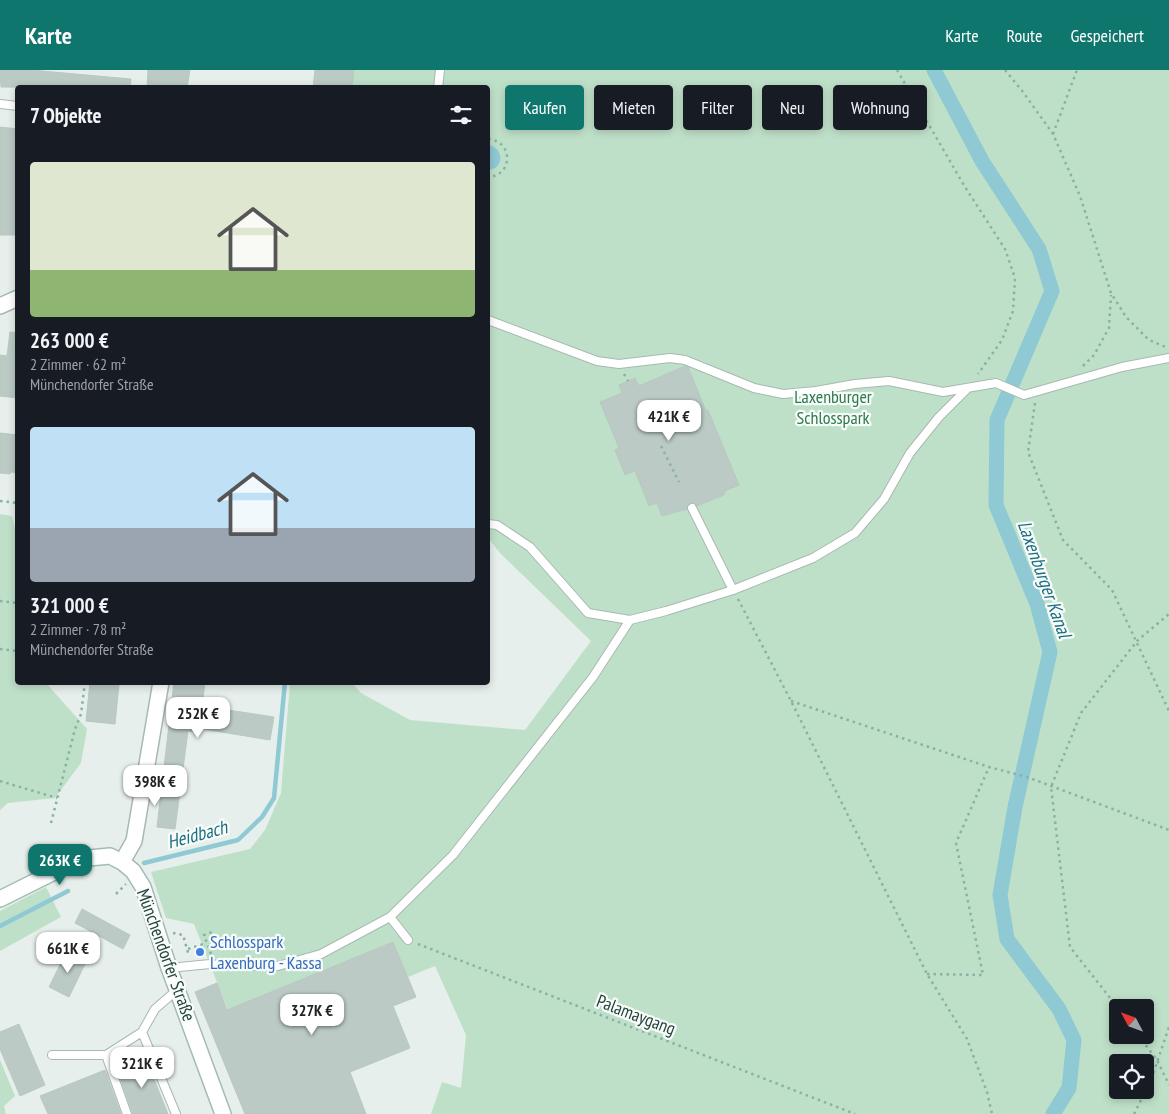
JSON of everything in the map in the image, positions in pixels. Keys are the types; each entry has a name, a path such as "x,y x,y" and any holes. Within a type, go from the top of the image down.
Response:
{"main road":[{"path":"0,306 15,299"},
{"path":"0,899 62,868 89,858 110,856 122,862 134,841 160,685"},
{"name":"Münchendorfer Straße","path":"122,862 133,871 143,886 169,968 223,1114"}],"lane":[{"path":"438,85 440,70"},
{"path":"0,104 15,106"},
{"path":"490,321 598,361 619,364 670,358 685,360 754,388 783,394 816,391 854,384 889,382 944,392 996,383 1024,395 1122,367 1169,358"},
{"path":"490,524 497,525 530,548 588,613 630,620 666,611 733,590 812,558 855,533 884,499 910,453 939,418 968,388"},
{"path":"692,508 733,590"},
{"path":"169,968 192,965 278,966 321,954 390,917 453,855 593,677 630,620"},
{"path":"390,917 408,940"},
{"path":"52,1055 106,1055 142,1032 155,1009 177,990"},
{"path":"142,1032 176,1114"},
{"path":"106,1055 127,1114"}],"path":[{"path":"897,70 965,187 1005,249 1016,278 1013,311 1002,340 968,388"},
{"path":"1005,70 1053,134 1080,196 1112,293 1126,317 1149,340 1169,348"},
{"path":"1053,134 1077,70"},
{"path":"490,139 495,140 504,147 508,156 506,167 500,173 490,176"},
{"path":"1069,381 1094,355 1109,328 1112,293"},
{"path":"1036,392 1028,452 1063,540 1112,590 1169,711"},
{"path":"642,409 651,427"},
{"path":"661,446 679,482"},
{"path":"0,501 15,504"},
{"path":"733,590 791,701 927,974 966,1039 987,1092 992,1114"},
{"path":"0,601 15,603"},
{"path":"1111,999 1070,947 1051,787 1081,713 1137,640 1169,614"},
{"path":"0,649 15,651"},
{"path":"51,823 75,729 81,714 85,685"},
{"path":"791,701 989,767 1027,777 1169,830"},
{"path":"927,974 983,975 956,843 989,767"},
{"path":"0,781 58,798"},
{"path":"157,931 183,935 192,965"},
{"path":"212,932 204,935 216,965"},
{"name":"Palamaygang","path":"408,940 856,1114"},
{"path":"188,949 206,943"},
{"path":"1134,1114 1151,1080 1169,1027"},
{"path":"1145,1044 1157,1060 1169,1085"}],"green space":[{"name":"Laxenburger Schlosspark","path":"354,70 1169,70 1169,1114 431,1114 442,1082 461,1088 466,1035 435,966 408,977 393,942 228,1010 194,924 166,918 151,872 250,849 265,830 281,793 290,685 354,685 361,693 410,720 525,730 591,641 500,553 490,540 490,85 352,85"},
{"path":"0,514 12,516 15,529 15,685 48,685 87,729 81,763 55,798 8,803 0,810"},
{"path":"46,887 61,917 0,951 0,911"},
{"path":"0,1060 15,1096 4,1106 6,1114 0,1114"}],"water":[{"path":"490,146 500,154 500,162 494,169 490,170"}],"building":[{"path":"0,70 31,70 131,79 130,85 15,85 15,87 1,87"},
{"path":"148,70 190,70 188,85 147,85"},
{"path":"315,70 354,70 352,85 313,85"},
{"path":"0,127 15,129 15,235 0,235"},
{"path":"10,332 15,333 15,398 0,396 0,355 7,356"},
{"path":"685,366 688,367 706,411 708,410 739,485 725,491 724,495 697,506 695,503 690,503 687,505 687,509 662,516 657,503 649,506 635,471 625,475 615,450 619,448 600,402 622,393 619,385 635,378 639,386"},
{"path":"0,433 15,435 15,473 0,473"},
{"path":"90,685 119,685 115,724 86,721"},
{"path":"174,685 205,685 202,706 274,717 270,740 197,728 197,732 188,731 175,829 157,827"},
{"path":"82,909 130,935 123,949 75,923"},
{"path":"393,942 416,997 393,1006 410,1048 350,1072 366,1114 245,1114 195,992 217,983 227,1010"},
{"path":"67,951 87,960 69,997 49,987"},
{"path":"19,1024 45,1085 20,1096 0,1049 0,1032"},
{"path":"145,1057 168,1114 133,1114 117,1069"},
{"path":"105,1070 121,1114 48,1114 40,1096"}],"waterway":[{"name":"Laxenburger Kanal","path":"934,70 982,161 1039,249 1052,291 997,420 996,505 1037,604 1050,652 1015,807 1000,895 1007,939 1059,1009 1074,1040 1069,1088 1053,1114"},
{"name":"Heidbach","path":"144,863 238,840 262,817 274,798 285,685"},
{"name":"Heidbach","path":"0,926 68,891"}],"place":[{"name":"Schlosspark Laxenburg - Kassa","path":"200,952"}]}
